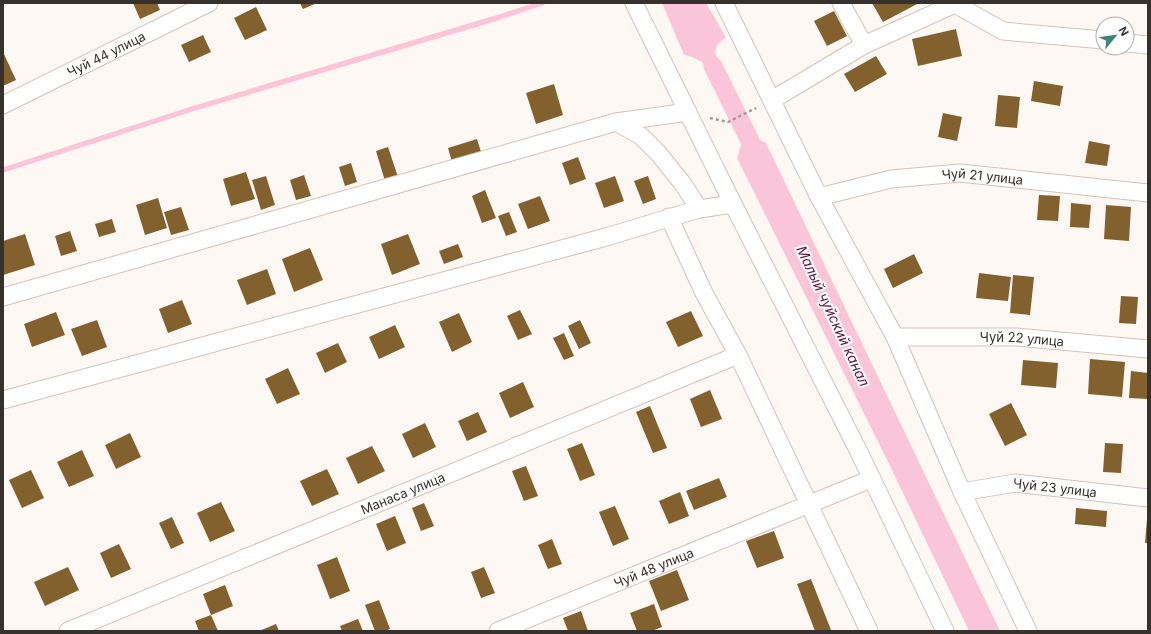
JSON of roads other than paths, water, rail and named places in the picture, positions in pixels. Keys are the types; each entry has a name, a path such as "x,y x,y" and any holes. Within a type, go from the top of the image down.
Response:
{"street":[{"name":"Чуй 44 улица","path":"3,105 209,3"},
{"path":"634,3 733,204 872,479 945,631"},
{"path":"724,3 819,197 894,337 962,492 1028,631"},
{"path":"841,3 864,45"},
{"path":"772,100 864,45 956,4 1003,31 1095,39"},
{"path":"1135,44 1148,45"},
{"path":"3,297 616,122 688,112"},
{"path":"616,122 641,136 658,153 683,184 699,209"},
{"name":"Чуй 21 улица","path":"819,197 891,179 960,173 1148,192"},
{"path":"3,400 606,237 669,217 699,209 733,204"},
{"path":"669,217 704,293 738,355 869,631"},
{"name":"Чуй 22 улица","path":"894,337 1016,337 1148,349"},
{"name":"Манаса улица","path":"68,631 738,355"},
{"name":"Чуй 48 улица","path":"498,631 872,479"},
{"name":"Чуй 23 улица","path":"962,492 1015,483 1148,498"}],"water":[{"path":"662,3 706,3 726,37 717,45 715,53 730,85 718,91 702,62 690,56 684,55"},
{"path":"747,122 754,137 766,143 1000,631 969,631 891,468 737,158 742,142 736,127"}],"waterway":[{"path":"3,170 192,109 500,17 542,3"},
{"name":"Малый чуйский канал","path":"713,66 753,147"}]}
